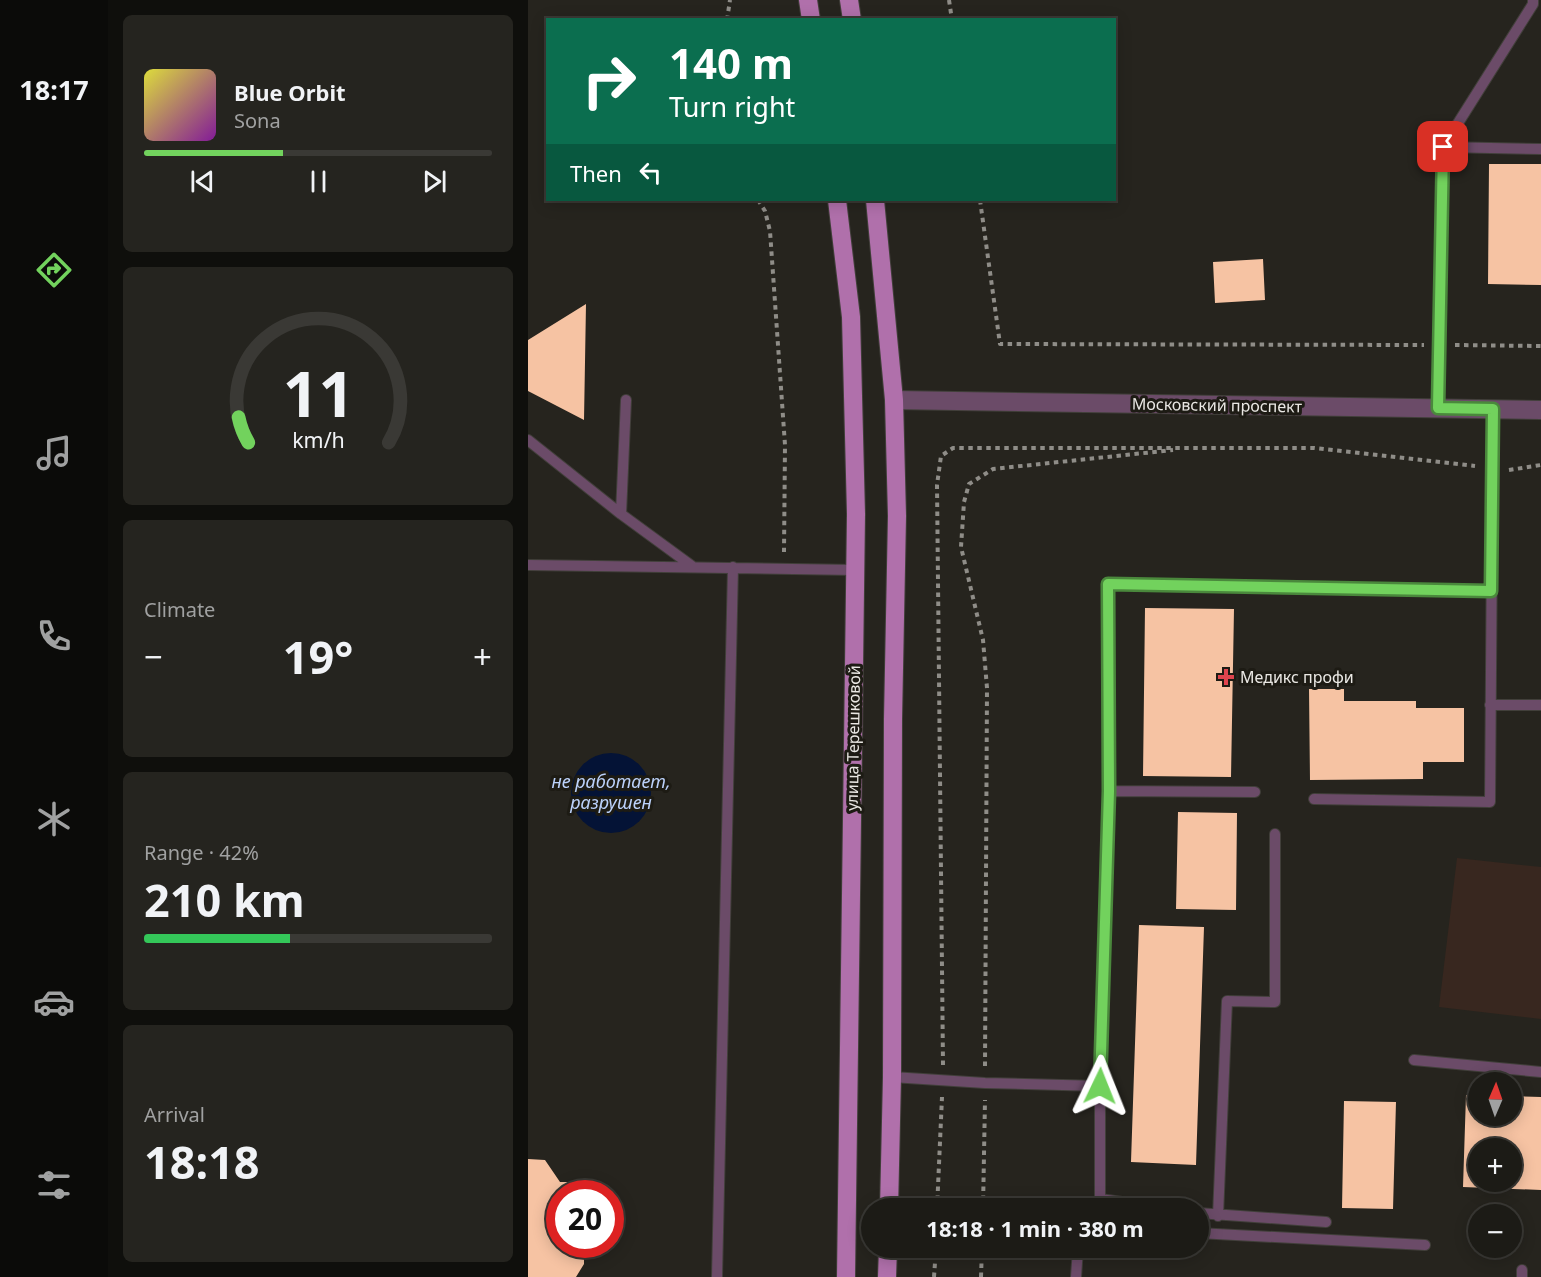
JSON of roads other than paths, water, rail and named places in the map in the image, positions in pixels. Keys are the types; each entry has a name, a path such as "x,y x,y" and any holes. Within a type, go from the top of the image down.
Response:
{"main road":[{"path":"808,0 811,18"},
{"path":"849,0 852,18"},
{"name":"улица Терешковой","path":"837,201 851,316 855,570 846,1277"},
{"path":"875,201 894,400 897,516 889,1198"},
{"path":"887,1277 888,1258"}],"street":[{"name":"Московский проспект","path":"894,400 1541,410"}],"lane":[{"path":"1438,408 1443,147 1533,4 1533,0"},
{"path":"1443,147 1541,149"},
{"path":"621,514 626,400"},
{"path":"1314,800 1490,802 1493,409"},
{"path":"528,440 692,567"},
{"path":"528,565 855,570"},
{"path":"717,1277 733,567"},
{"path":"1100,1198 1100,1086 1109,791 1108,584 1491,591"},
{"path":"1491,705 1541,705"},
{"path":"1109,791 1255,792"},
{"path":"1218,1216 1227,1001 1275,1002 1275,834"},
{"path":"1414,1060 1541,1072"},
{"path":"892,1077 985,1083 1100,1086"},
{"path":"1209,1215 1326,1222"},
{"path":"1209,1234 1425,1245"},
{"path":"1076,1277 1077,1258"}],"water":[{"name":"не работает, разрушен","path":"611,753 626,756 639,765 648,778 651,793 648,808 639,821 626,830 611,833 596,830 583,821 574,808 571,793 574,778 583,765 596,756"}],"place":[{"name":"Медикс профи","path":"1226,677"}]}
